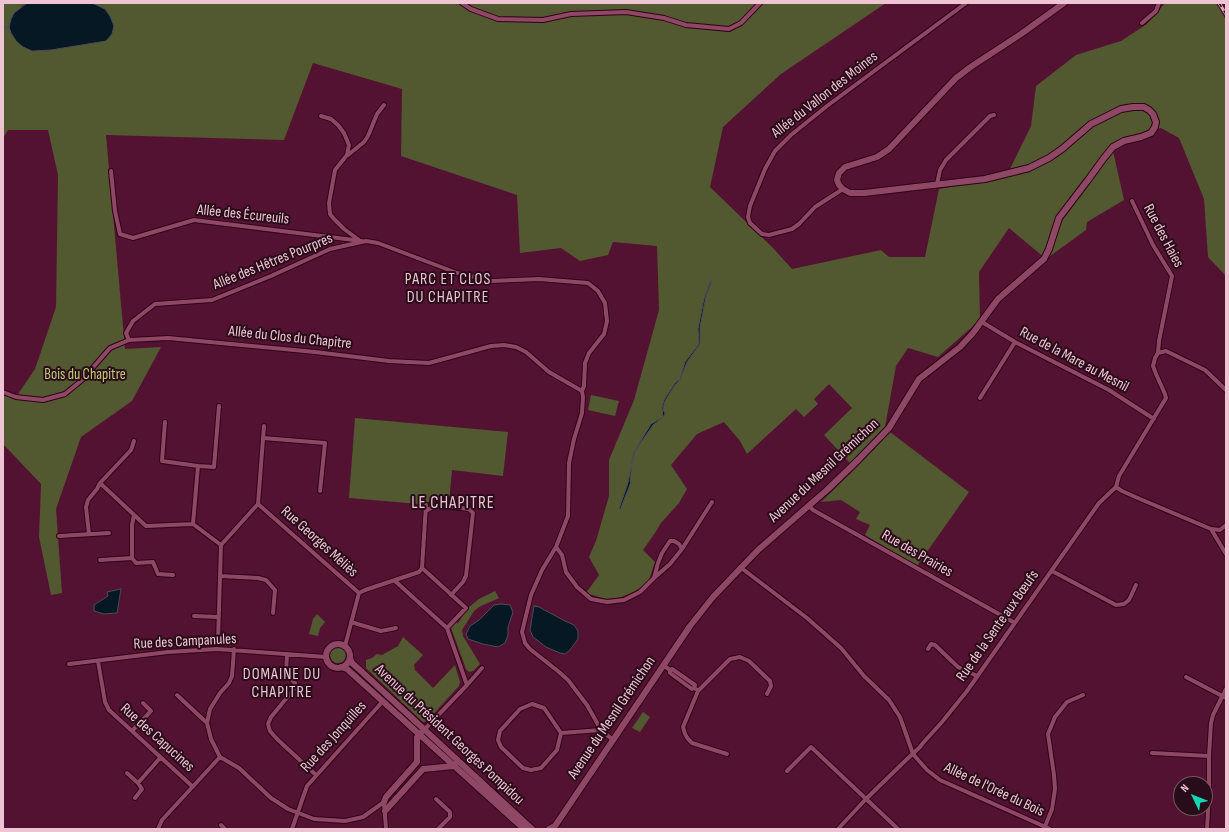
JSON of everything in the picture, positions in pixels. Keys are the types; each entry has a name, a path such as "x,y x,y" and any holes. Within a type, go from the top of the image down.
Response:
{"street":[{"path":"462,3 471,9 498,19 542,20 571,14 626,12 664,18 686,25 729,28 741,24 760,3"},
{"name":"Allée du Vallon des Moines","path":"842,189 815,207 799,224 792,229 769,235 762,234 750,223 748,216 750,206 765,169 775,151 827,106 966,3"},
{"path":"842,189 837,180 839,173 845,167 877,157 889,149 956,78 1064,3"},
{"path":"1142,23 1156,11 1158,3"},
{"path":"359,240 344,229 330,214 329,203 335,170 347,155 364,142 377,114 384,105"},
{"name":"Avenue du Mesnil Grémichon","path":"553,828 690,626 713,597 740,567 828,489 889,428 919,379 960,347 982,322 998,299 1044,260 1059,218 1113,147 1124,141 1151,133 1156,122 1154,114 1144,107 1121,109 1091,124 1049,158 1029,168 985,179 864,193 850,193 842,189"},
{"path":"938,184 940,170 946,160 990,116 994,115"},
{"path":"321,116 331,119 338,124 344,133 349,145 347,155"},
{"name":"Allée des Écureuils","path":"111,172 115,211 120,234 133,238 194,220 366,241"},
{"name":"Rue des Haies","path":"1132,201 1153,245 1172,276 1160,335 1158,353 1153,366 1166,398 1154,419"},
{"name":"Allée des Hêtres Pourpres","path":"129,340 126,333 134,321 155,304 212,300 271,276 330,249 366,241 378,243 457,273 492,281 539,279 588,283 598,291 605,303 607,321 604,334 589,353 585,363 584,386 582,392 582,413 574,439 569,463 568,516 556,547 542,570 532,594 522,632 525,643 530,649 568,680 587,706 601,730 613,740"},
{"name":"Rue de la Mare au Mesnil","path":"982,322 1015,342 1109,390 1154,419"},
{"name":"Allée du Clos du Chapitre","path":"3,392 16,397 43,400 65,394 82,380 110,348 129,340 168,338 315,352 389,361 429,363 491,346 504,345 516,347 526,352 549,372 582,392"},
{"path":"980,398 1015,342"},
{"path":"1158,353 1166,351 1190,362 1205,370 1225,387"},
{"path":"165,422 162,461 214,467 220,406"},
{"name":"Rue de la Sente aux Bœufs","path":"838,829 866,799 920,747 968,691 1099,503 1116,487 1119,476 1154,419"},
{"path":"218,641 221,545 258,504 264,426"},
{"path":"263,438 325,443 320,491"},
{"path":"89,534 86,507 88,500 100,483 131,450 134,441"},
{"path":"193,524 198,466"},
{"path":"100,483 146,526 193,524 221,545"},
{"path":"1116,487 1140,500 1211,529 1220,530 1226,525"},
{"path":"556,547 562,555 566,572 576,587 591,598 607,602 624,600 640,592 670,564 682,549 712,502"},
{"name":"Rue Georges Méliès","path":"258,504 359,593 345,646"},
{"path":"359,593 418,572 422,568 426,505"},
{"path":"426,511 436,505 469,509 473,513 466,576 463,582 451,595"},
{"name":"Rue des Prairies","path":"809,506 813,510 1015,623"},
{"path":"134,515 132,525 132,558 136,563 153,562 158,574 173,575"},
{"path":"1211,529 1226,554"},
{"path":"59,536 109,533"},
{"path":"654,578 658,563 666,544 670,541 674,541 679,544 682,549"},
{"path":"100,560 132,558"},
{"path":"740,567 807,618 841,648 864,676 889,700 894,707 900,717 913,754"},
{"path":"422,568 466,608 447,628"},
{"path":"1052,571 1116,605 1124,604 1129,600 1136,585"},
{"path":"220,576 258,578 266,580 275,590 274,613"},
{"path":"395,581 447,628 467,685"},
{"path":"194,616 218,617"},
{"path":"351,622 381,631 396,628"},
{"path":"336,644 345,646 349,650 350,658 345,665 337,668 330,664 326,657 327,652 332,645 336,644"},
{"path":"928,649 931,644 935,645 958,667 977,676"},
{"name":"Rue des Campanules","path":"69,664 168,652 217,649 234,649 326,657"},
{"path":"234,649 232,676 229,683 220,693 210,709 208,723 211,739 220,757 239,768 271,798 288,809 314,818 345,821 363,817 384,802"},
{"path":"287,654 286,674 295,683 295,688 271,717 268,724 270,731 277,739 316,775"},
{"path":"727,754 692,743 685,734 683,727 696,689 730,659 740,657 749,661 770,681 771,686 767,694"},
{"name":"Avenue du Président Georges Pompidou","path":"350,658 352,663 422,732 524,829"},
{"name":"Rue des Capucines","path":"98,660 105,702 109,710 192,786"},
{"path":"663,665 670,670 670,673 692,689 696,689"},
{"name":"Avenue du Président Georges Pompidou","path":"341,667 347,669 383,701 422,732"},
{"path":"386,829 384,802 386,796 416,762 417,737 482,668"},
{"path":"1186,677 1224,697"},
{"path":"1207,829 1211,723 1213,715 1224,697 1226,689"},
{"path":"1044,828 1052,809 1055,789 1048,734 1055,717 1067,702 1083,695"},
{"path":"177,696 208,723"},
{"name":"Rue des Jonquilles","path":"292,829 307,786 383,701"},
{"path":"132,731 151,711 143,703"},
{"path":"532,704 544,708 560,733 556,750 541,768 531,770 523,768 501,747 498,740 500,730 520,708 532,704"},
{"path":"560,733 601,730"},
{"path":"786,772 811,747 898,829"},
{"name":"Allée de l'Orée du Bois","path":"913,754 927,770 940,780 1044,828 1050,829"},
{"path":"1152,754 1209,756"},
{"path":"158,829 162,820 220,757"},
{"path":"138,783 160,758"},
{"path":"416,762 423,769"},
{"path":"385,812 423,769 456,764"},
{"name":"Avenue du Président Georges Pompidou","path":"456,764 532,829"},
{"path":"127,774 138,783 142,789 135,798"},
{"path":"436,799 450,812 450,817 438,829"},
{"path":"221,825 225,829"}],"green space":[{"name":"Bois du Chapitre","path":"3,3 27,3 21,6 32,51 51,50 106,41 105,9 92,3 886,3 781,74 723,127 710,187 773,248 792,269 881,250 889,257 925,257 939,189 1006,177 1031,126 1036,86 1076,55 1121,41 1147,24 1165,3 1216,3 1226,20 1226,276 1208,257 1204,199 1179,138 1161,128 1122,138 1113,151 1124,200 1087,222 1086,230 1046,259 1009,228 979,272 980,320 938,357 908,348 896,366 885,427 850,463 824,435 852,408 829,384 814,399 818,404 804,417 796,409 747,454 740,441 724,422 697,434 671,465 687,489 679,503 661,523 643,550 655,562 649,580 645,585 632,593 618,598 606,599 586,593 599,575 589,557 596,541 609,496 609,460 634,400 659,310 657,246 613,242 608,255 580,261 561,248 520,253 517,195 401,156 402,89 313,63 284,140 106,135 125,349 161,347 132,401 81,437 56,509 62,593 51,595 39,537 41,484 3,444 3,392 16,397 35,369 56,307 58,175 48,130 8,130 3,138"},
{"path":"591,395 619,401 615,416 588,410"},
{"path":"355,418 508,432 503,476 452,470 449,503 432,501 419,504 349,498"},
{"path":"890,432 969,492 917,566 865,535 870,525 856,519 860,512 841,500 821,502"},
{"path":"495,591 499,598 479,607 474,611 462,630 463,636 480,664 473,671 469,672 466,669 451,628 456,622 458,623 462,617 461,616 468,608 479,599"},
{"path":"317,614 325,622 320,628 318,636 309,634 313,619"},
{"path":"403,637 423,655 414,665 415,670 433,688 455,665 460,682 459,686 427,721 423,722 366,668 366,660 377,654 382,655 398,646"},
{"path":"335,647 341,647 346,652 344,661 341,663 335,663 330,658 330,652"},
{"path":"643,712 650,717 640,732 632,728"}],"water":[{"path":"27,3 92,3 105,9 110,16 114,26 112,34 106,41 51,50 32,51 23,47 16,41 9,27 14,13"},
{"path":"711,280 706,296 700,327 700,344 687,362 680,380 665,401 663,409 665,414 663,417 662,408 664,400 675,383 680,379 685,362 699,344 698,329 704,299"},
{"path":"663,417 653,425 635,451 632,464 631,482 620,510 619,509 628,483 634,452 651,424"},
{"path":"121,589 117,613 104,614 94,611 94,605 108,596 107,592"},
{"path":"494,605 510,605 513,612 505,643 498,647 468,639 466,634 470,626 479,620"},
{"path":"534,606 539,607 574,625 578,631 578,639 565,654 546,647 533,637 530,630"}],"waterway":[{"path":"3,28 9,27"}],"railway":[{"path":"1219,3 1226,14"}],"district":[{"name":"PARC ET CLOS DU CHAPITRE","path":"448,289"},
{"name":"LE CHAPITRE","path":"453,504"},
{"name":"DOMAINE DU CHAPITRE","path":"282,684"}]}
